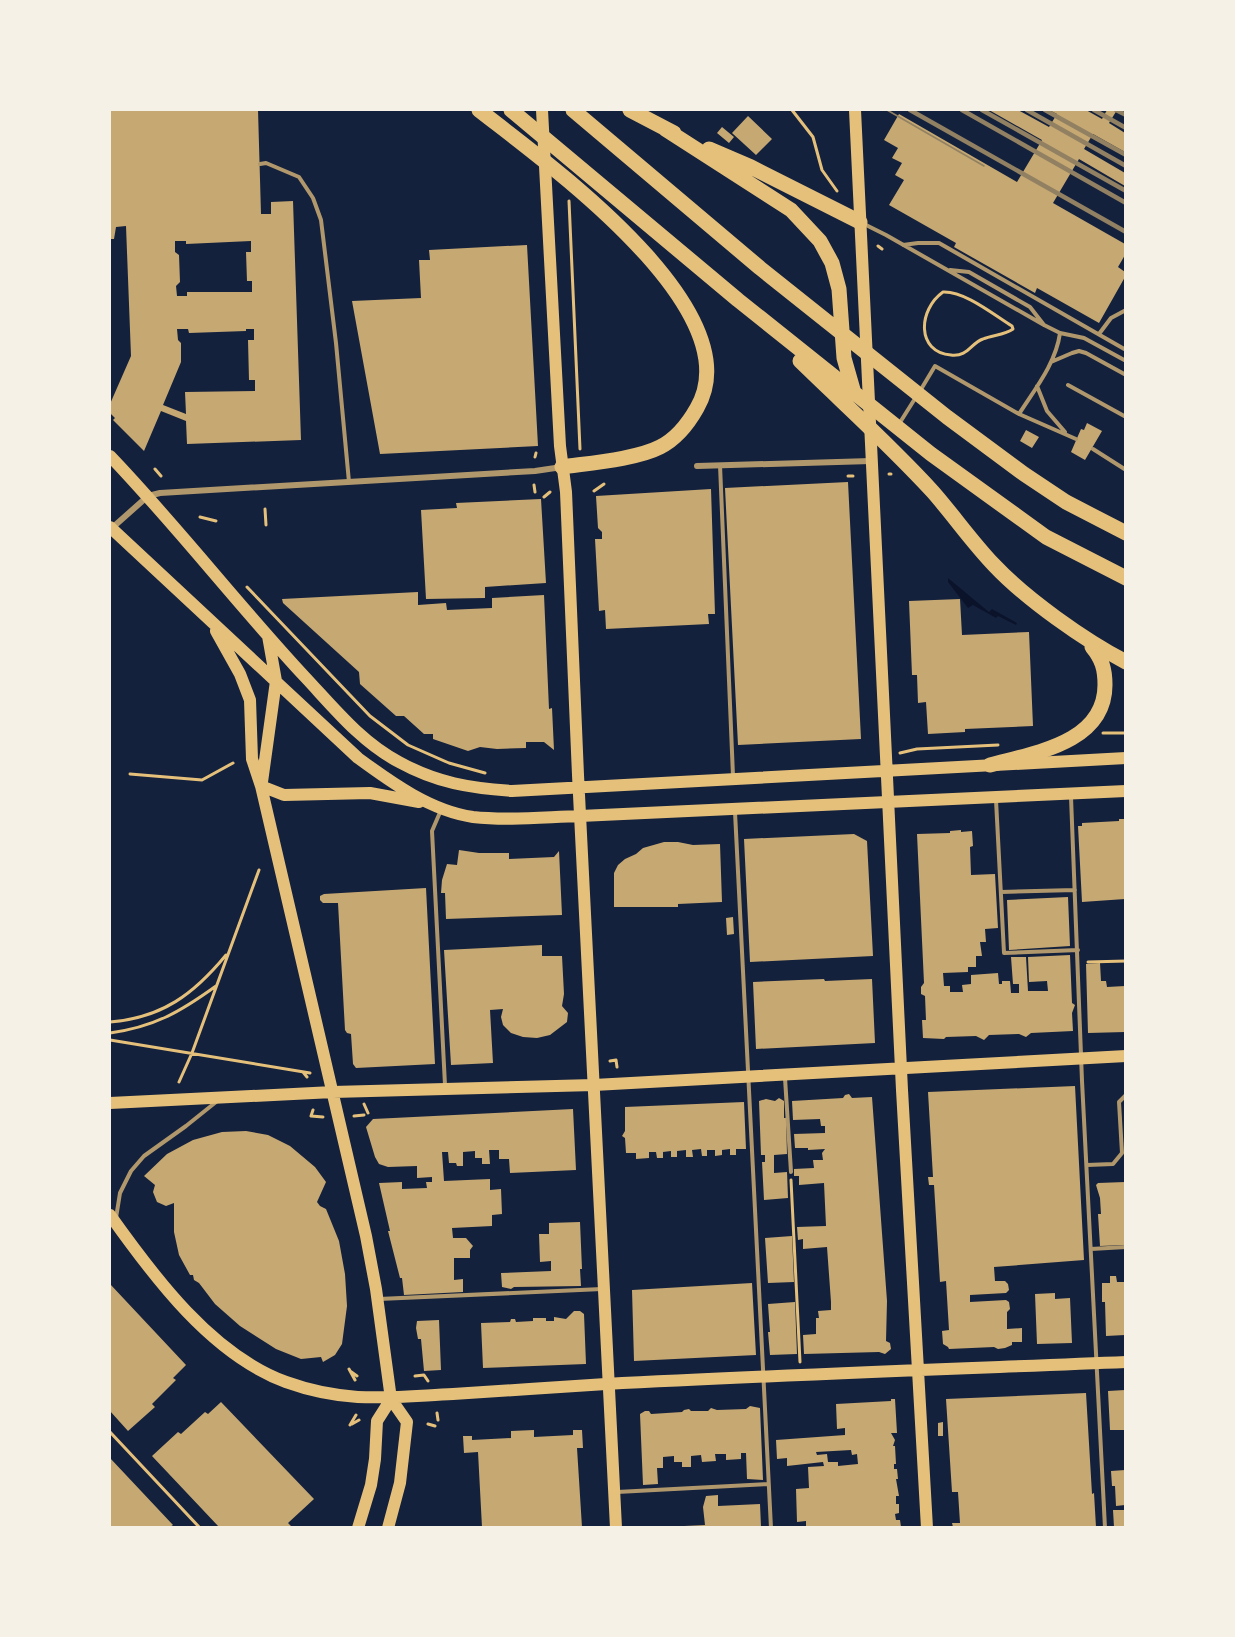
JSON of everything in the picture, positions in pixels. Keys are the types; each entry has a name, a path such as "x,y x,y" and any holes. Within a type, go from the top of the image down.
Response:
{"highway":[{"path":"479,110 581,192 629,236 682,299 700,336 706,355 706,385 702,400 683,429 670,441 644,453 562,467"},
{"path":"511,110 738,300 931,454 1046,537 1125,578"},
{"path":"573,110 760,268 947,417 1066,502 1125,533"},
{"path":"630,110 747,173 860,222"},
{"path":"747,173 791,210 820,241 832,263 839,289 844,358 874,452"},
{"path":"738,300 906,464 995,567 1019,589 1125,662"},
{"path":"990,765 1070,740 1088,726 1098,714 1105,692 1102,662 1094,649 1063,621"}],"main road":[{"path":"542,110 560,446 566,492 607,1384 616,1527"},
{"path":"855,110 874,452 901,1068 927,1527"},
{"path":"110,456 148,496 268,636 357,733 384,753 415,770 445,781 472,789 512,791 1125,758"},
{"path":"111,528 358,758 408,792 471,816 498,818 580,816 1125,791"},
{"path":"209,619 240,674 250,700 252,759 261,786 366,1236 378,1300 391,1399 407,1422 400,1483 388,1527"},
{"path":"261,786 276,681 268,636"},
{"path":"261,786 284,795 370,793 443,807"},
{"path":"110,1102 333,1092 594,1085 1125,1056"},
{"path":"112,1219 201,1327 233,1354 283,1381 314,1391 356,1398 391,1399 607,1384 1125,1362"},
{"path":"358,1527 371,1485 377,1421 391,1399"}],"street":[{"path":"697,466 874,452"},
{"path":"111,528 148,496 535,471 562,467"}],"lane":[{"path":"260,164 267,163 298,177 313,198 321,220 336,343 349,482"},
{"path":"860,222 1044,325 1060,333 1084,338 1125,361"},
{"path":"903,245 939,243 1125,350"},
{"path":"948,270 969,272 1030,307 1044,325"},
{"path":"1099,334 1111,318 1125,310"},
{"path":"1019,414 1051,362 1060,333"},
{"path":"1051,362 1072,353 1086,352 1125,375"},
{"path":"896,428 935,366 1019,414 1076,439"},
{"path":"1068,385 1125,417"},
{"path":"1037,386 1047,411 1066,433"},
{"path":"874,452 890,438"},
{"path":"1093,449 1125,470"},
{"path":"720,465 733,779"},
{"path":"1070,793 1105,1527"},
{"path":"996,796 1004,953 1078,950"},
{"path":"443,807 432,831 446,1089"},
{"path":"735,809 771,1527"},
{"path":"1001,892 1075,890"},
{"path":"785,1075 791,1172"},
{"path":"1087,1165 1113,1164 1122,1153 1119,1102 1125,1095"},
{"path":"112,1219 120,1193 131,1171 144,1156 221,1097"},
{"path":"1091,1249 1125,1247"},
{"path":"378,1300 603,1289"},
{"path":"614,1492 768,1484"}],"path":[{"path":"792,110 813,137 822,170 841,197"},
{"path":"878,246 882,249"},
{"path":"943,292 956,293 969,300 1012,326 1011,332 999,333 980,340 959,355 950,355 933,349 924,327 924,318 928,308 943,292"},
{"path":"969,300 972,295"},
{"path":"155,469 161,476"},
{"path":"534,484 535,492"},
{"path":"594,491 604,484"},
{"path":"544,497 550,492"},
{"path":"265,509 267,525"},
{"path":"200,517 216,521"},
{"path":"240,580 389,733 429,755 487,774"},
{"path":"1096,734 1125,733"},
{"path":"917,749 1005,744"},
{"path":"130,774 202,780 233,763"},
{"path":"179,1082 192,1053 259,870"},
{"path":"110,1022 142,1016 182,998 206,979 229,951"},
{"path":"1086,962 1125,961"},
{"path":"110,1033 143,1027 166,1018 189,1006 216,987"},
{"path":"110,1040 310,1072"},
{"path":"610,1061 616,1060 616,1067"},
{"path":"303,1072 307,1077"},
{"path":"354,1116 366,1114 363,1103"},
{"path":"313,1110 311,1116 323,1117"},
{"path":"791,1172 801,1375"},
{"path":"415,1376 424,1375 428,1381"},
{"path":"437,1413 438,1420"},
{"path":"356,1415 350,1425 359,1420"},
{"path":"428,1424 435,1426"},
{"path":"110,1432 200,1527"}],"water":[{"path":"948,578 989,612 992,609 1017,623 1016,625 998,616 996,618 973,605 968,608 948,582"}],"building":[{"path":"110,110 258,110 261,214 271,214 271,202 293,201 301,440 187,444 186,421 161,411 144,451 113,420 115,418 110,413 110,404 131,356 126,226 116,227 114,239 110,239","holes":["175,241 186,241 186,244 251,241 251,252 246,252 247,281 252,281 252,292 187,292 187,296 177,296 176,286 180,282 179,255 175,252","177,329 188,329 189,333 254,329 254,340 248,340 249,380 255,380 255,391 185,392 186,414 163,405 181,362 181,343 178,340"]},
{"path":"989,110 1018,110 1049,127 1057,114 1049,110 1086,110 1102,119 1107,110 1117,110 1109,123 1125,133 1125,152 1093,134 1084,149 1125,173 1125,186 1079,159 1053,203 1125,244 1125,255 1118,267 1125,272 1125,277 1099,323 1037,288 1035,293 954,247 956,243 889,205 904,180 895,175 902,163 892,158 898,148 884,140 899,114 1017,182 1042,140"},
{"path":"748,116 772,139 756,155 732,133"},
{"path":"722,127 734,137 729,143 717,133"},
{"path":"527,245 538,446 380,454 352,301 421,298 419,260 430,260 429,250"},
{"path":"1087,423 1102,431 1085,460 1071,452 1081,429 1084,430"},
{"path":"1026,430 1039,437 1032,448 1020,441"},
{"path":"848,482 861,739 738,745 725,488"},
{"path":"711,489 715,614 708,614 709,624 606,629 605,610 599,611 595,539 602,539 602,532 598,528 596,496"},
{"path":"541,499 546,583 485,587 485,598 426,599 421,510 457,508 456,503"},
{"path":"418,592 418,605 446,603 447,610 492,608 492,598 544,595 549,709 552,708 554,750 544,742 526,742 526,748 480,747 468,751 433,739 433,734 424,734 404,716 396,716 360,684 359,672 283,603 282,599"},
{"path":"960,599 962,635 1029,632 1033,726 965,729 965,732 928,734 926,702 918,703 917,675 912,675 909,601"},
{"path":"1119,819 1125,819 1125,899 1082,902 1078,826 1082,826 1082,823 1119,821"},
{"path":"961,830 961,832 972,831 971,875 995,874 998,928 985,929 986,942 980,942 982,956 976,956 976,967 968,967 968,972 943,973 944,986 950,986 950,992 963,992 962,985 971,984 971,975 998,973 999,984 1002,984 1002,981 1010,981 1011,993 1019,993 1019,984 1013,984 1011,957 1026,957 1028,991 1048,991 1047,981 1029,982 1028,957 1070,955 1072,1003 1075,1005 1072,1013 1073,1031 1031,1033 1026,1037 1019,1034 989,1035 984,1040 976,1036 923,1038 922,1020 926,1020 925,996 921,994 921,987 924,983 917,834 950,833 950,831"},
{"path":"854,834 867,841 873,956 750,962 744,839"},
{"path":"664,842 693,845 720,844 722,902 678,904 678,907 614,907 614,873 618,865 643,848"},
{"path":"459,850 509,853 509,859 554,857 559,851 562,915 446,919 445,893 441,893 442,880 447,864 457,865"},
{"path":"426,888 435,1064 356,1068 353,1064 351,1034 345,1030 338,903 323,903 320,896"},
{"path":"1068,897 1070,946 1009,950 1007,900"},
{"path":"733,917 734,934 727,935 726,918"},
{"path":"542,945 542,956 562,956 564,994 562,1006 568,1013 567,1022 550,1035 537,1038 523,1037 511,1033 503,1025 501,1017 503,1009 490,1010 493,1063 451,1065 444,950"},
{"path":"1100,963 1101,981 1106,981 1107,987 1125,986 1125,1032 1088,1033 1086,964"},
{"path":"824,979 825,981 872,979 875,1043 756,1049 753,982"},
{"path":"1075,1086 1084,1260 994,1267 995,1281 1005,1281 1009,1290 1006,1293 970,1295 970,1302 1006,1300 1009,1302 1007,1329 1022,1328 1022,1342 1012,1342 1012,1345 998,1349 994,1347 949,1349 943,1344 942,1331 949,1330 946,1281 940,1282 934,1185 929,1185 928,1177 933,1177 928,1092"},
{"path":"849,1094 852,1098 872,1097 887,1301 886,1341 890,1343 891,1349 885,1354 879,1352 804,1354 803,1335 816,1334 818,1311 831,1310 831,1302 827,1247 803,1249 803,1239 798,1240 797,1227 826,1226 824,1183 799,1185 799,1176 794,1176 794,1169 814,1168 813,1160 823,1160 822,1153 825,1149 795,1148 794,1134 825,1133 825,1126 821,1126 820,1119 793,1120 792,1101 843,1098"},
{"path":"779,1098 784,1101 787,1154 774,1155 774,1173 787,1172 788,1198 764,1200 762,1162 765,1162 765,1155 761,1155 759,1101 766,1099 775,1101"},
{"path":"744,1102 746,1149 736,1149 736,1155 730,1155 730,1149 722,1150 722,1155 715,1156 715,1150 707,1150 707,1156 702,1156 701,1149 692,1150 693,1157 686,1157 686,1150 677,1151 677,1157 671,1157 671,1151 663,1152 663,1158 657,1158 656,1152 649,1152 649,1158 636,1159 636,1153 626,1153 625,1138 622,1136 625,1131 625,1107"},
{"path":"573,1109 576,1170 510,1173 509,1159 499,1159 499,1150 489,1150 490,1164 482,1164 482,1158 475,1158 475,1151 463,1152 463,1166 457,1166 456,1163 449,1163 448,1152 442,1152 444,1181 490,1179 490,1190 501,1189 502,1214 492,1215 492,1226 452,1228 453,1238 466,1238 473,1246 470,1250 470,1258 454,1258 454,1280 463,1279 463,1292 404,1295 379,1183 402,1182 402,1189 427,1188 426,1182 432,1182 432,1177 417,1178 417,1166 388,1167 379,1164 366,1127 373,1119"},
{"path":"246,1131 268,1135 290,1146 315,1167 326,1182 317,1202 326,1209 339,1241 345,1274 347,1306 342,1344 335,1355 323,1362 321,1357 301,1359 276,1349 240,1326 215,1304 194,1280 193,1275 190,1275 179,1255 174,1232 174,1203 166,1206 157,1202 153,1192 155,1185 144,1176 167,1154 193,1140 222,1132"},
{"path":"1125,1182 1125,1245 1100,1246 1098,1214 1101,1214 1100,1198 1096,1185"},
{"path":"580,1222 581,1286 514,1287 511,1289 502,1287 501,1273 551,1271 551,1261 540,1262 539,1234 549,1234 549,1223"},
{"path":"792,1236 794,1282 768,1283 765,1238"},
{"path":"1110,1276 1116,1276 1117,1282 1125,1282 1125,1335 1106,1336 1102,1283 1110,1283"},
{"path":"752,1283 756,1355 634,1361 632,1290"},
{"path":"110,1284 186,1365 173,1378 176,1380 152,1404 155,1407 128,1431 110,1411"},
{"path":"1055,1293 1055,1299 1070,1298 1072,1343 1037,1344 1035,1294"},
{"path":"795,1302 797,1354 770,1355 768,1304"},
{"path":"574,1311 584,1314 586,1364 483,1368 481,1323 510,1322 511,1319 515,1319 516,1322 533,1321 533,1318 546,1318 546,1321 554,1321 554,1317 566,1319"},
{"path":"439,1320 441,1370 424,1371 421,1339 418,1339 416,1328 417,1321"},
{"path":"1125,1390 1125,1430 1110,1430 1108,1391"},
{"path":"1086,1393 1096,1527 953,1527 952,1523 960,1523 958,1492 952,1492 946,1399"},
{"path":"895,1399 897,1433 891,1433 895,1440 893,1446 895,1446 896,1464 894,1464 894,1469 897,1469 899,1496 896,1496 896,1504 899,1504 899,1513 895,1514 896,1520 900,1520 901,1527 806,1527 806,1521 797,1522 796,1489 809,1488 808,1467 824,1466 823,1462 787,1466 787,1458 777,1459 776,1440 845,1435 845,1428 837,1429 836,1404","holes":["851,1450 852,1455 857,1454 858,1464 838,1466 838,1462 828,1462 827,1454 817,1455 816,1452"]},
{"path":"221,1402 314,1499 288,1523 292,1527 219,1527 152,1456 178,1432 181,1434 205,1412 208,1414"},
{"path":"750,1406 760,1408 763,1480 747,1479 746,1453 741,1453 741,1459 726,1460 726,1454 715,1454 716,1461 702,1462 701,1455 691,1456 691,1467 682,1467 682,1462 674,1462 674,1456 663,1457 663,1468 657,1468 658,1484 643,1485 640,1414 645,1411 651,1414 682,1412 689,1409 708,1411 711,1408 717,1410 746,1409"},
{"path":"943,1422 943,1436 938,1436 938,1423"},
{"path":"534,1430 534,1437 573,1435 573,1430 582,1430 583,1448 577,1448 582,1527 482,1527 478,1452 464,1453 463,1436 472,1436 472,1440 511,1438 511,1431"},
{"path":"110,1458 173,1525 170,1527 110,1527"},
{"path":"1125,1470 1125,1505 1116,1506 1115,1486 1112,1486 1111,1471"},
{"path":"718,1495 718,1506 760,1504 761,1527 684,1527 705,1525 703,1507 706,1496"},
{"path":"1113,1510 1125,1510 1125,1527 1114,1527"}],"tram line":[{"path":"887,110 984,166"}],"railway":[{"path":"910,110 1126,232"},
{"path":"962,110 1126,203"},
{"path":"982,110 1126,191"},
{"path":"1027,110 1126,166"},
{"path":"1045,110 1126,155"},
{"path":"1094,110 1126,128"},
{"path":"1116,110 1126,115"}]}
